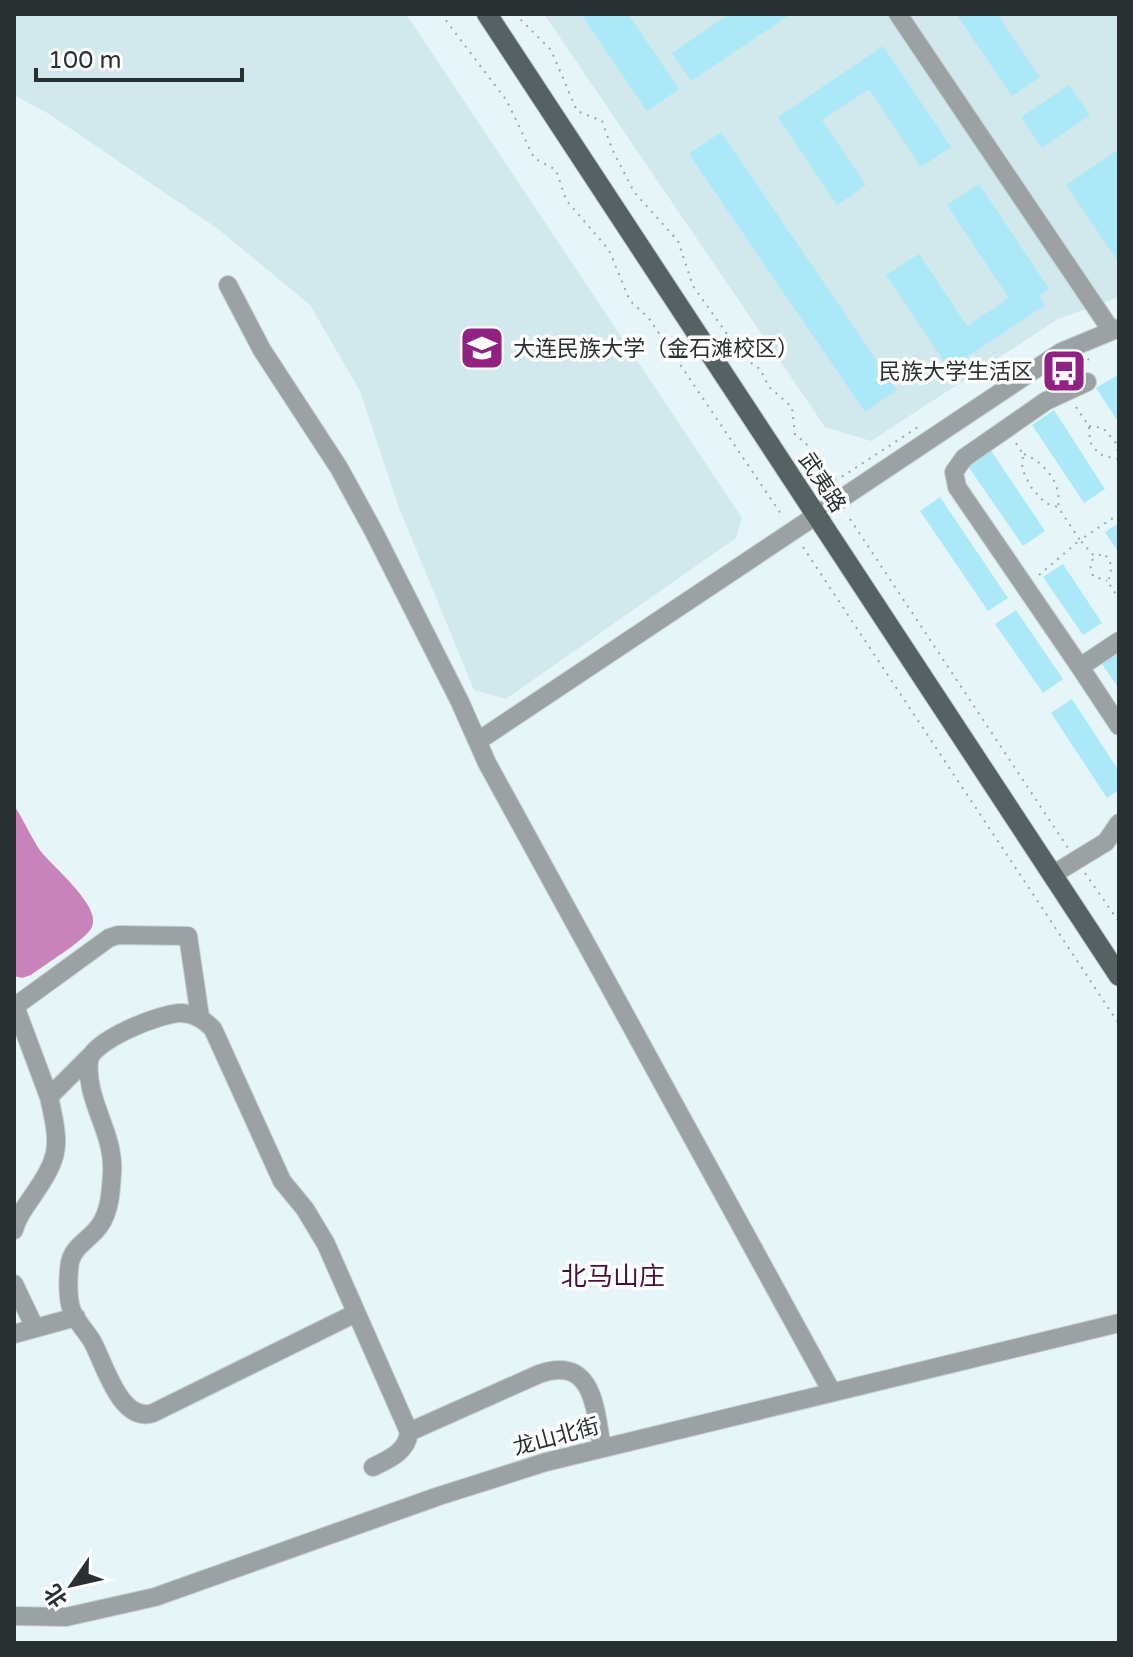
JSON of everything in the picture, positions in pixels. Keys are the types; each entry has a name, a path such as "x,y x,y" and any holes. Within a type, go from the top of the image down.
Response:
{"main road":[{"name":"武夷路","path":"487,14 1119,976"}],"street":[{"path":"478,741 1061,352 1115,329 898,14"},
{"path":"228,285 262,350 339,468 374,532 478,741 832,1392"},
{"path":"1087,382 1046,401 1006,428 964,458 954,472 957,487 1119,726"},
{"path":"1080,667 1119,641"},
{"path":"1052,875 1112,841 1119,823"},
{"path":"14,1230 55,1161 57,1133 49,1097 15,1007 109,938 118,935 188,936 200,1017"},
{"path":"49,1097 90,1056 151,1018 183,1013 200,1017 213,1029 282,1181 319,1230 409,1432 408,1441 400,1451 373,1467"},
{"path":"90,1056 91,1082 96,1106 109,1137 113,1170 106,1216 95,1232 81,1243 71,1260 70,1302 72,1312 93,1343 120,1400 147,1415 356,1313"},
{"path":"14,1284 35,1328"},
{"path":"14,1334 76,1317"},
{"name":"龙山北街","path":"14,1616 66,1617 155,1597 439,1496 546,1462 1119,1323"},
{"path":"409,1432 539,1374 552,1369 568,1369 580,1377 592,1396 602,1448"}],"path":[{"path":"441,14 507,101 534,158 556,170 566,200 609,250 630,301 648,317 781,514"},
{"path":"515,14 551,50 577,111 602,121 634,192 678,241 693,286 744,358 760,369 769,387 792,407 795,435 806,443 825,485 920,425"},
{"path":"1066,393 1089,426 1090,442 1099,454 1119,459 1116,443 1103,428 1089,426"},
{"path":"1006,428 1023,454 1040,461 1053,478 1060,494 1058,507"},
{"path":"1023,454 1022,469 1031,487 1045,503 1058,507 1094,556"},
{"path":"819,473 840,478"},
{"path":"1029,591 1035,587 1040,572 1052,566 1065,550 1119,514"},
{"path":"850,519 1119,922"},
{"path":"803,547 1119,1024"},
{"path":"1094,556 1105,554 1112,566 1108,582"},
{"path":"1094,556 1090,565 1093,576 1108,582 1119,599"}],"shaded area":[{"name":"大连民族大学（金石滩校区）","path":"14,14 406,14 742,518 736,538 506,699 474,690 398,505 360,391 310,305 218,229 49,114 14,95"},
{"name":"大连民族大学（金石滩校区）","path":"544,14 1119,14 1119,297 1058,319 871,441 825,427"},
{"path":"14,805 39,849 84,899 93,920 91,929 80,940 31,975 22,978 14,976"}],"building":[{"path":"581,14 628,14 679,89 647,111"},
{"path":"729,14 791,14 691,81 672,53"},
{"path":"956,14 997,14 1040,77 1012,96"},
{"path":"883,46 951,147 921,167 869,89 822,120 866,185 837,205 778,117"},
{"path":"1069,85 1090,115 1042,148 1021,117"},
{"path":"721,132 897,390 865,412 689,154"},
{"path":"1119,149 1119,263 1066,185"},
{"path":"979,184 1049,289 1039,296 1045,305 949,369 886,275 919,254 967,326 1009,298 947,205"},
{"path":"1119,374 1119,423 1096,388"},
{"path":"1054,410 1105,489 1084,503 1032,425"},
{"path":"990,449 1045,531 1023,546 967,465"},
{"path":"940,497 1008,598 988,611 920,511"},
{"path":"1119,523 1119,553 1105,532"},
{"path":"1063,564 1102,623 1083,635 1043,577"},
{"path":"1016,610 1063,679 1043,693 995,624"},
{"path":"1119,652 1119,689 1102,664"},
{"path":"1072,699 1119,771 1119,790 1107,798 1051,713"}],"place":[{"name":"大连民族大学（金石滩校区）","path":"482,348"},
{"name":"民族大学生活区","path":"1064,371"}],"district":[{"name":"北马山庄","path":"613,1276"}]}
